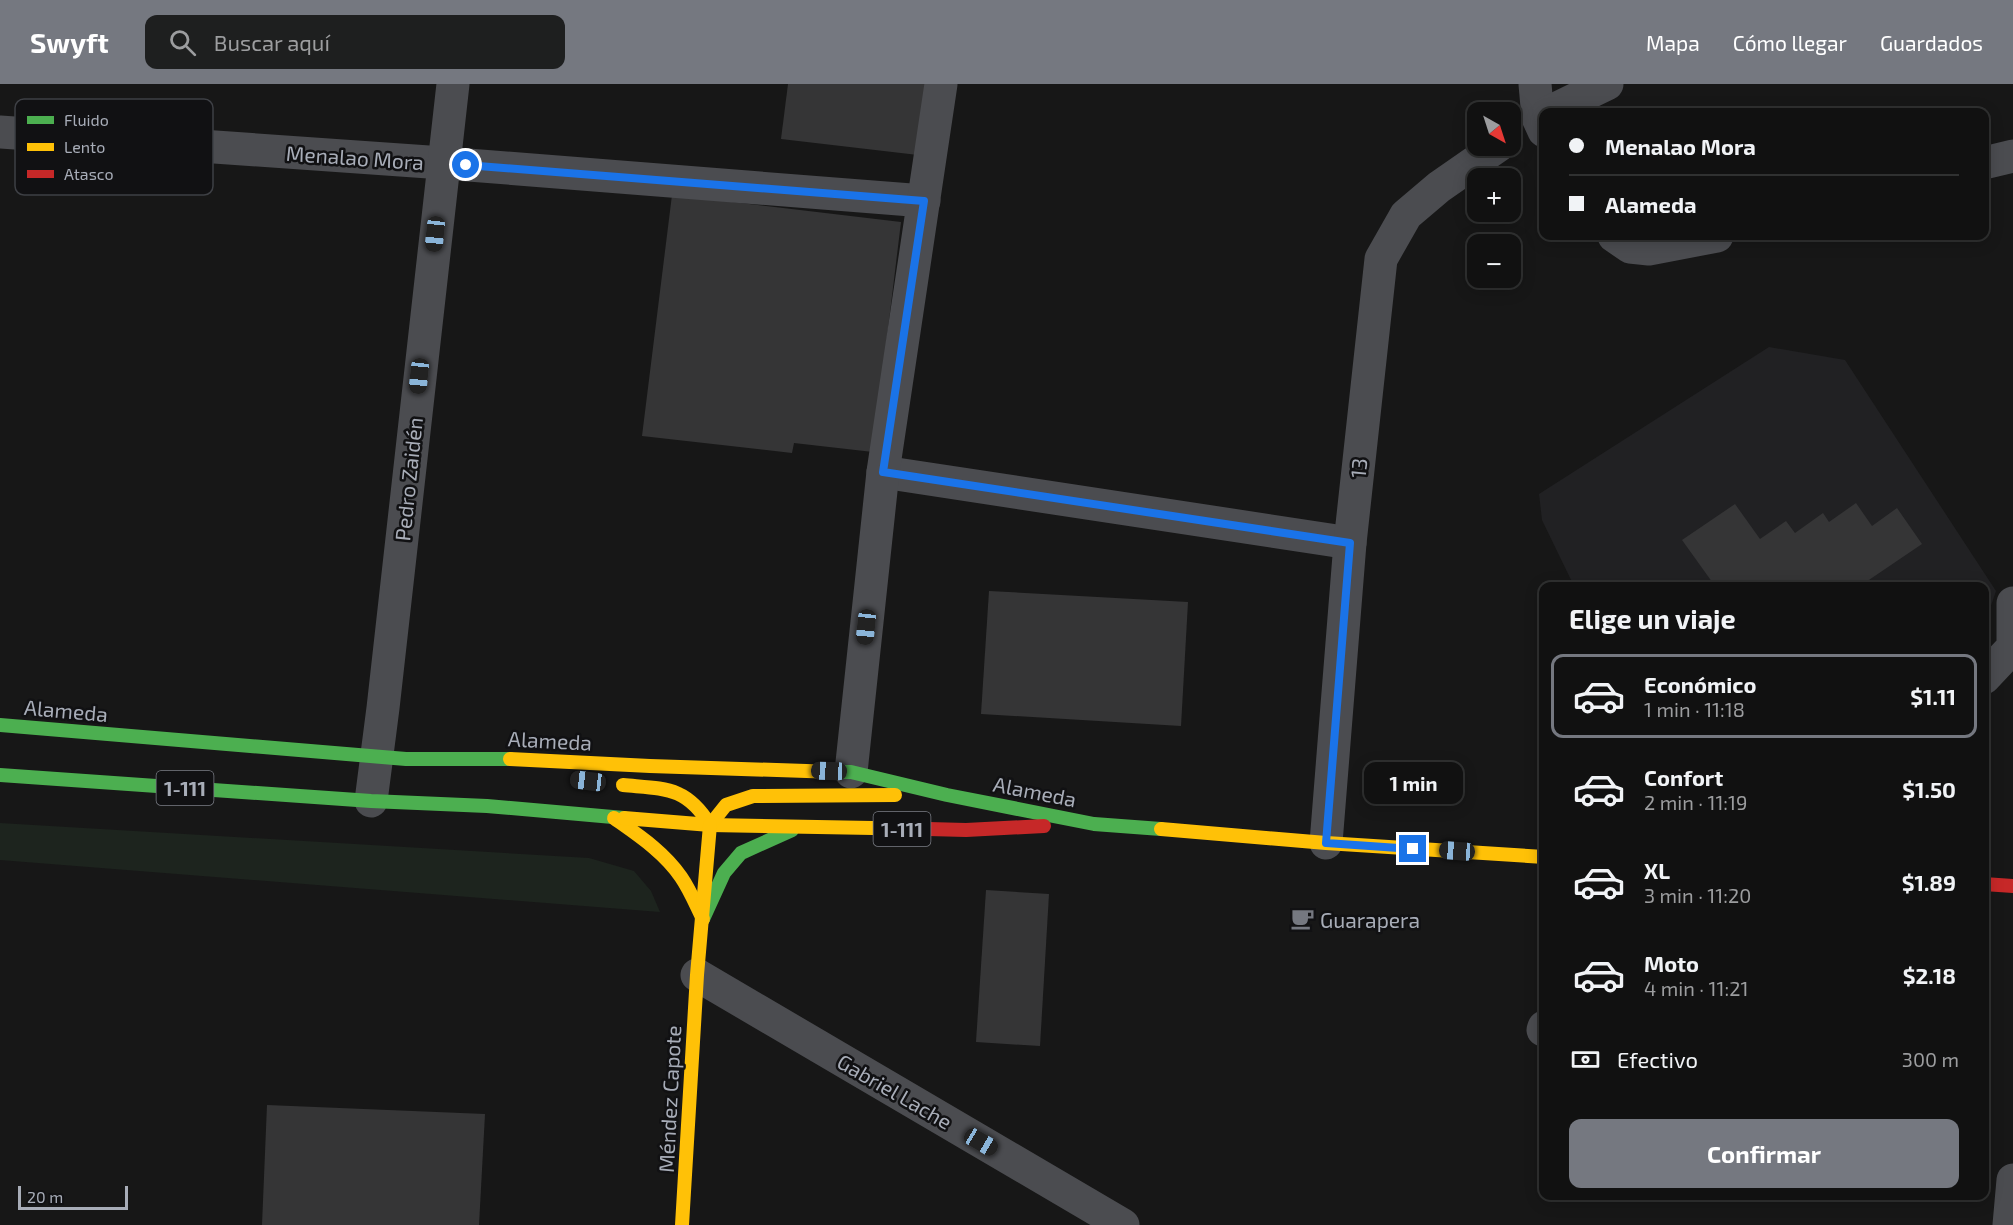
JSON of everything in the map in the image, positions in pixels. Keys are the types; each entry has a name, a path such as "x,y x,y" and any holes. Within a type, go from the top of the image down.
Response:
{"main road":[{"name":"Alameda","path":"0,726 391,758 499,758 650,766 851,772 947,795 1094,824 1326,843 1539,857"},
{"path":"391,758 537,774"},
{"name":"Alameda","path":"0,775 371,801 487,806 710,825 966,830 1094,824"},
{"path":"608,783 680,791 702,810 710,825 726,805 753,796 947,795"},
{"path":"614,818 639,836 681,877 703,919"},
{"name":"Méndez Capote","path":"682,1225 697,975 710,825"},
{"path":"703,919 724,873 741,853 801,826"},
{"path":"1989,884 2013,886"}],"street":[{"name":"Pedro Zaidén","path":"371,801 391,758 383,708 453,84"},
{"path":"851,772 883,472 941,84"},
{"path":"1535,84 1541,108"},
{"path":"1564,108 1607,84"},
{"path":"1521,131 1539,122"},
{"name":"Menalao Mora","path":"0,132 15,133"},
{"name":"Menalao Mora","path":"213,147 924,201"},
{"name":"13","path":"1326,843 1350,543 1382,259 1406,215 1439,187 1484,156"},
{"path":"1989,162 2013,156"},
{"path":"1619,240 1630,248 1649,249 1696,240"},
{"path":"883,472 1350,543"},
{"path":"1989,673 2013,647 2013,603"},
{"name":"Gabriel Lache","path":"697,975 1123,1225"},
{"path":"2009,1225 2013,1180"}],"shaded area":[{"path":"1769,347 1845,360 1996,591 1989,611 1989,582 1572,582 1542,520 1539,494"},
{"path":"0,823 589,858 634,871 651,891 660,912 0,860"}],"building":[{"path":"788,84 927,84 918,155 781,139"},
{"path":"672,195 901,222 873,452 794,443 792,453 642,436"},
{"path":"1856,503 1872,526 1897,508 1922,544 1866,582 1712,582 1682,540 1735,504 1760,539 1786,521 1795,533 1823,513 1829,522"},
{"path":"989,591 1188,602 1181,726 981,714"},
{"path":"986,890 1049,894 1040,1046 976,1042"},
{"path":"267,1105 485,1114 479,1225 262,1225"}],"traffic: fast":[{"path":"0,725 406,759 510,759"},
{"path":"836,772 851,772 947,795 1094,824 1161,829"},
{"path":"0,775 371,801 487,806 624,818"},
{"path":"703,919 724,873 741,853 792,830"}],"traffic: slow":[{"path":"510,759 836,772"},
{"path":"623,785 663,789 683,796 701,812 710,825"},
{"path":"710,825 726,805 753,796 895,795"},
{"path":"614,818 650,844 667,860 681,877 703,919"},
{"path":"624,818 710,825 928,829"},
{"path":"682,1225 697,975 710,825"},
{"path":"1161,829 1326,843 1539,857"}],"traffic: jam":[{"path":"928,829 966,830 1044,826"},
{"path":"1989,884 2013,886"}],"place":[{"name":"Guarapera","path":"1302,919"}],"route":[{"path":"466,165 924,201 883,472 1350,543 1326,843 1413,849"}]}
